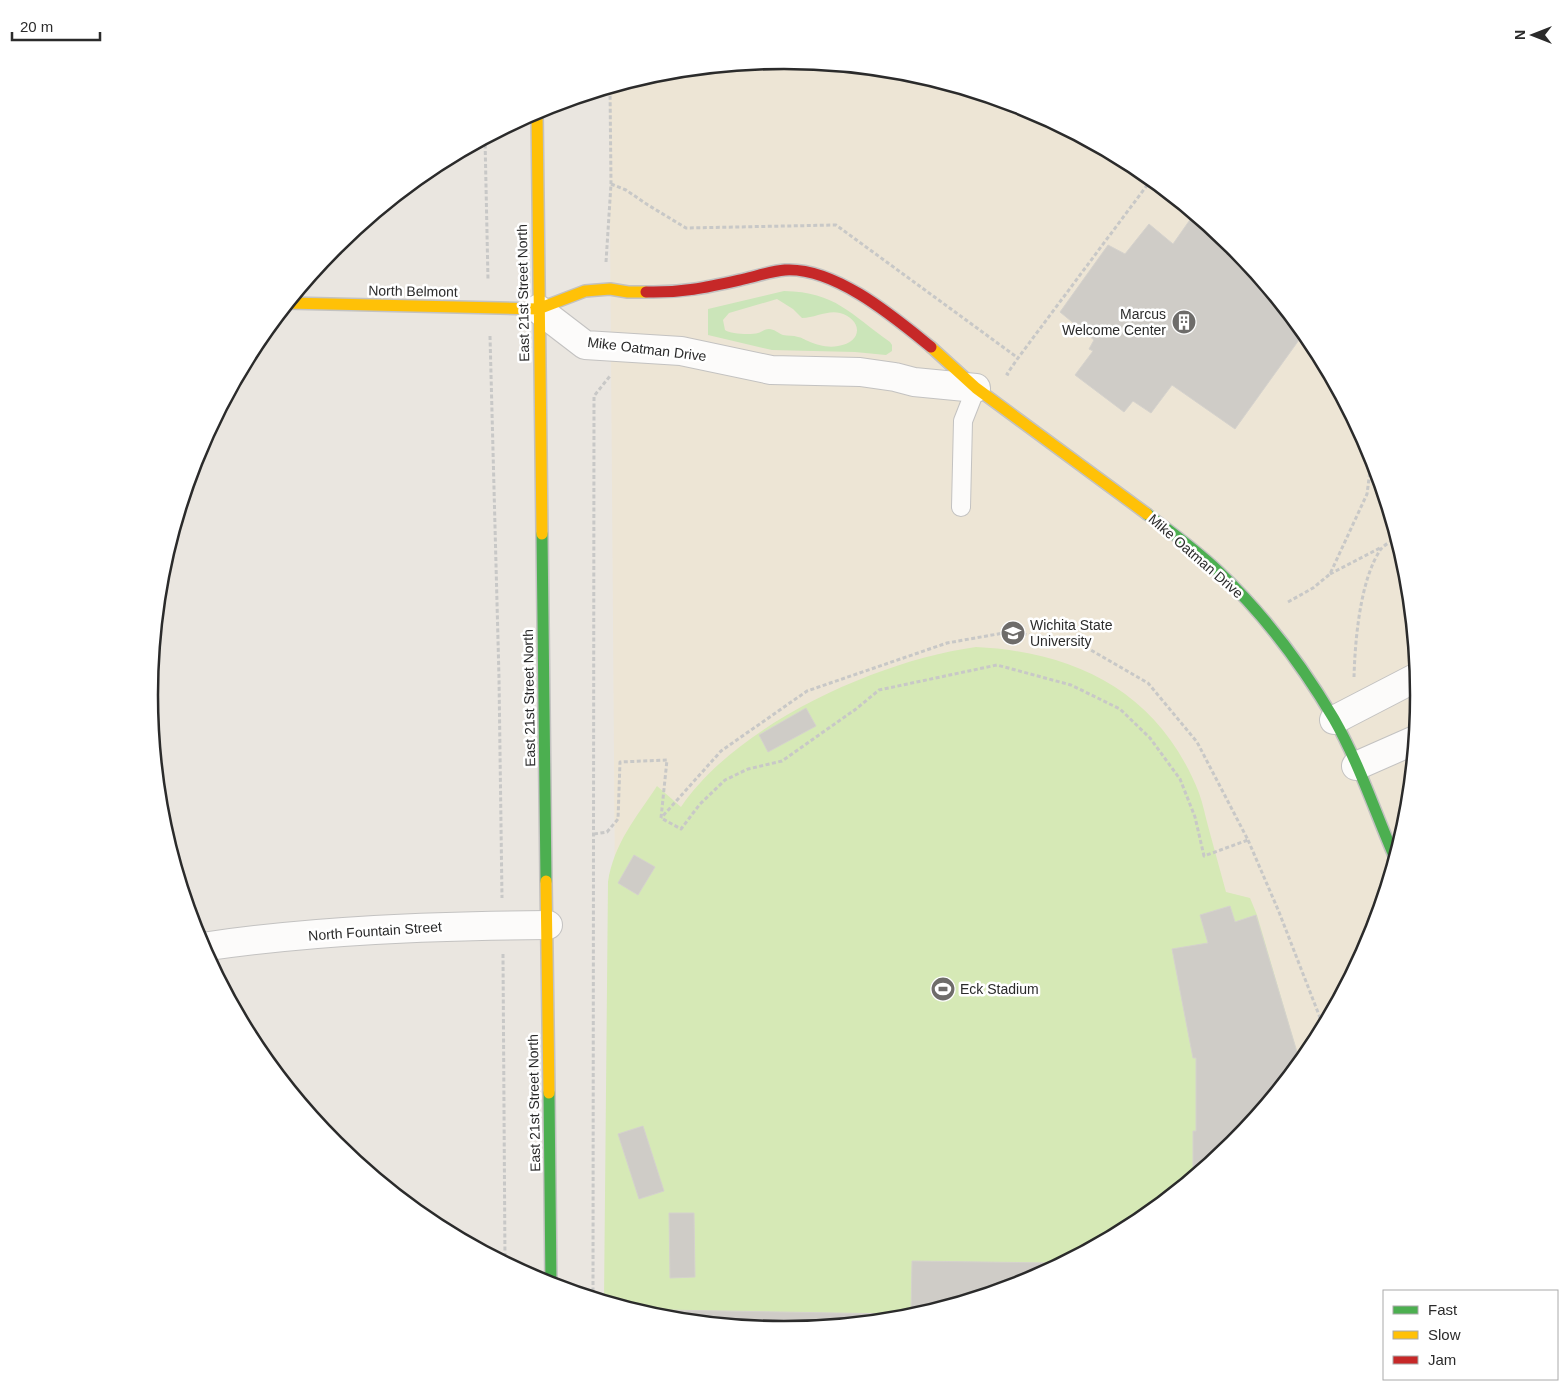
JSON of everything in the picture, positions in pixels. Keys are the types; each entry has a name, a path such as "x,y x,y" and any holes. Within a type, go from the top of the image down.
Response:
{"street":[{"name":"East 21st Street North","path":"537,119 551,1276"},
{"name":"Mike Oatman Drive","path":"538,309 585,291 610,289 672,293 708,289 778,271 801,271 822,275 836,280 865,297 930,346 976,388 1152,517 1216,570 1247,600 1285,644 1334,720 1391,848"},
{"name":"North Belmont","path":"296,303 538,309"},
{"name":"Mike Oatman Drive","path":"538,309 585,345 681,351 771,370 860,372 914,382 976,388"},
{"path":"1334,720 1410,681"},
{"path":"1356,766 1408,743"},
{"name":"North Fountain Street","path":"210,946 264,938 434,926 548,925"}],"lane":[{"path":"961,507 963,421 976,388"}],"path":[{"path":"610,94 611,184 606,267 610,289"},
{"path":"485,145 498,649 505,1256"},
{"path":"1014,379 1007,374 1147,185"},
{"path":"593,1291 594,396 610,376 619,374"},
{"path":"1330,574 1367,494 1370,473"},
{"path":"1285,604 1312,588 1330,574 1391,542"},
{"path":"1364,706 1354,680 1362,599 1372,564 1383,547"},
{"path":"661,818 721,751 807,691 947,643 1009,632 1077,642 1148,684 1197,742 1248,840 1283,921 1320,1018"},
{"path":"661,818 681,829 700,804 725,780 748,769 782,761 856,709 879,690 997,665 1071,685 1120,709 1150,738 1180,779 1195,817 1204,856 1248,840"},
{"path":"594,834 607,832 618,819 620,762 667,760 661,818"}],"shaded area":[{"name":"Wichita State University","path":"784,69 866,74 946,90 1024,116 1061,133 1132,174 1165,198 1227,252 1255,282 1305,347 1326,382 1346,418 1363,455 1377,494 1389,533 1405,613 1409,654 1409,736 1405,777 1389,857 1363,935 1346,972 1305,1043 1281,1076 1227,1138 1197,1166 1132,1216 1103,1233 816,1320 743,1320 702,1316 618,1299 609,94 662,81 702,74"}],"green space":[{"path":"784,291 817,295 842,306 853,314 890,342 892,351 886,355 855,352 772,350 708,335 708,309","holes":["777,299 793,309 802,318 835,312 840,313 853,320 856,325 856,335 846,344 830,347 819,345 800,337 783,335 771,329 751,334 725,330 723,320 729,313"]},
{"name":"Eck Stadium","path":"976,647 1013,651 1048,658 1081,669 1111,685 1138,705 1162,729 1182,759 1199,793 1226,892 1250,898 1257,915 1297,1053 1255,1108 1227,1138 1165,1192 1132,1216 1061,1257 1024,1274 985,1288 946,1300 866,1316 784,1321 702,1316 662,1309 604,1294 608,882 615,855 627,831 657,786 681,807 706,777 737,749 773,723 855,681 938,654"}],"building":[{"name":"Marcus Welcome Center","path":"1191,219 1227,252 1255,282 1299,339 1235,429 1172,385 1151,413 1133,401 1124,412 1075,375 1093,351 1089,349 1094,340 1060,312 1108,245 1125,254 1149,224 1173,244"},
{"path":"806,708 816,726 768,752 759,735"},
{"path":"634,855 655,867 638,895 618,883"},
{"path":"1230,906 1235,922 1256,915 1297,1053 1255,1108 1227,1138 1193,1169 1193,1131 1196,1131 1196,1058 1193,1058 1172,949 1208,943 1200,915"},
{"path":"643,1126 664,1191 639,1199 618,1134"},
{"path":"669,1213 694,1213 695,1277 670,1278"},
{"path":"912,1261 1048,1263 985,1288 911,1308"},
{"path":"668,1310 879,1314 825,1320 784,1321 743,1320"}],"traffic: fast":[{"path":"1147,514 1183,541 1235,587 1266,622 1295,660 1322,699 1343,736 1391,848"},
{"path":"542,534 546,881"},
{"path":"549,1093 551,1276"}],"traffic: slow":[{"path":"537,119 542,534"},
{"path":"296,303 538,309 585,291 610,289 646,292"},
{"path":"931,347 976,388 1147,514"},
{"path":"546,881 549,1093"}],"traffic: jam":[{"path":"646,292 672,292 695,289 785,270 804,271 843,285 863,296 931,347"}],"place":[{"name":"Marcus Welcome Center","path":"1184,322"},
{"name":"Wichita State University","path":"1013,633"},
{"name":"Eck Stadium","path":"943,989"}]}
